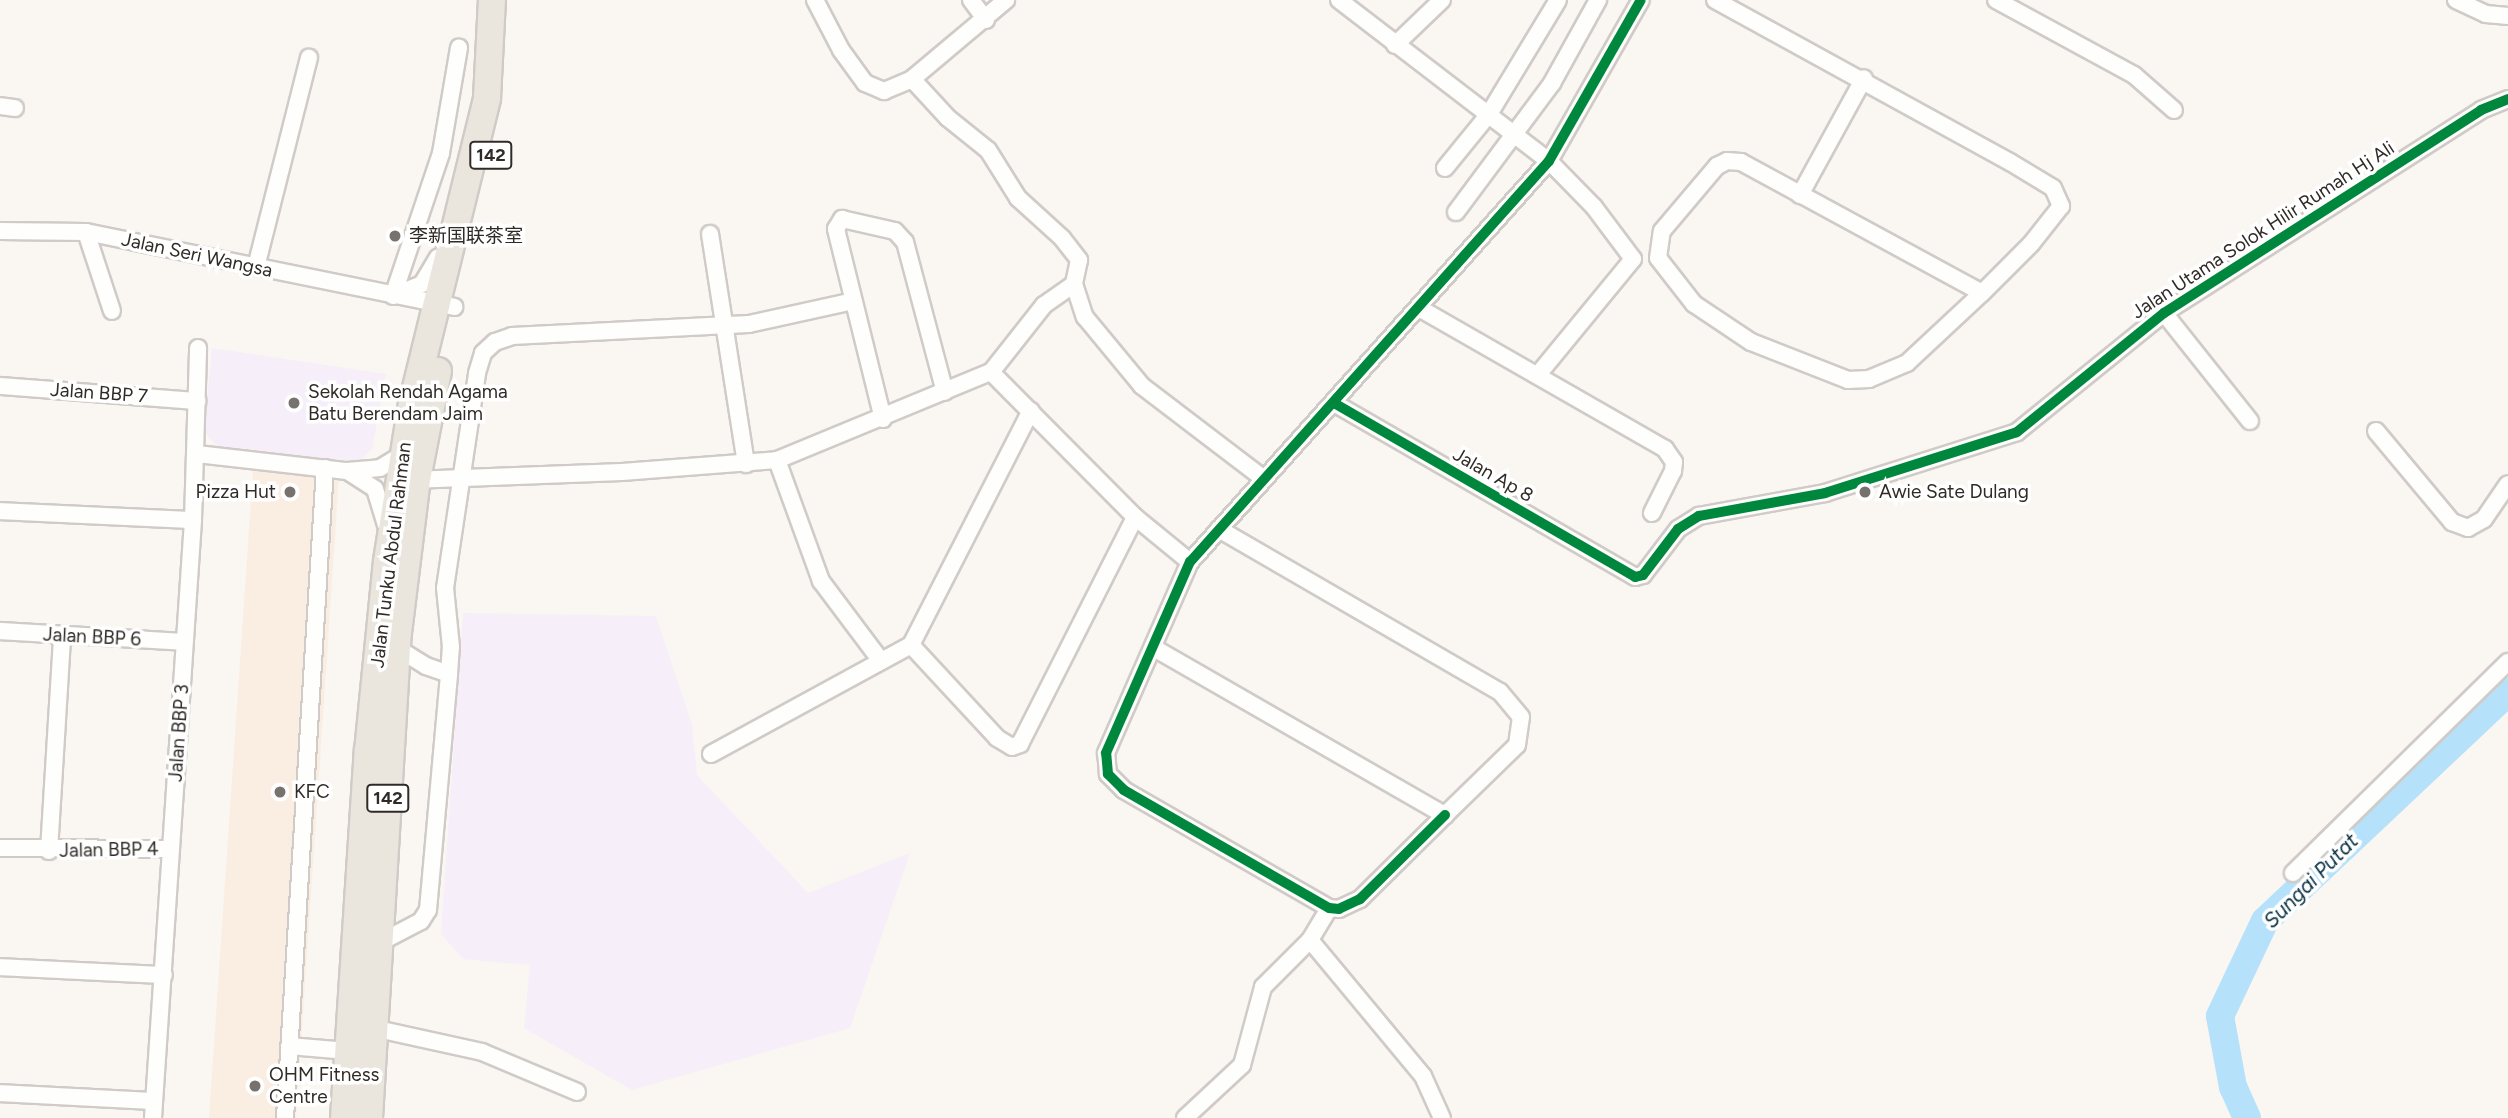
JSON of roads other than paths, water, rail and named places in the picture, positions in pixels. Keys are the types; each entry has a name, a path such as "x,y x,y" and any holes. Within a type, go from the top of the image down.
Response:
{"main road":[{"name":"Jalan Tunku Abdul Rahman","path":"369,1118 396,647 417,479 462,195 480,133 492,63 492,0"},
{"name":"Jalan Tunku Abdul Rahman","path":"344,1118 368,751 387,561 402,455 500,121 509,58 510,0"}],"street":[{"path":"815,0 841,50 865,83 884,91 912,79 986,20 1006,0"},
{"path":"971,0 986,20"},
{"path":"1339,0 1549,162 1594,207 1633,260 1537,376"},
{"path":"1395,45 1442,0"},
{"path":"1446,168 1489,114 1558,0"},
{"path":"1456,212 1516,136 1598,0"},
{"path":"1329,908 1124,790 1108,774 1109,741 1154,648 1190,562 1549,162 1641,0"},
{"path":"1716,0 1864,78 2059,194 2059,214 1982,293 1908,363 1869,379 1849,380 1751,342 1694,304 1658,258 1662,231 1717,166 1727,161 1741,162 1982,293"},
{"path":"1996,0 2134,75 2175,110"},
{"path":"2456,0 2486,14 2508,16"},
{"path":"393,296 447,124 459,48"},
{"path":"256,267 309,58"},
{"path":"1800,195 1864,78"},
{"path":"912,79 948,118 988,149 1018,198 1073,249 1079,260 1074,284 1085,317 1142,386 1264,479"},
{"name":"Jalan Utama Solok Hilir Rumah Hj Ali","path":"1635,577 1649,571 1678,529 1699,516 1825,493 2017,432 2164,313 2481,110 2508,99"},
{"path":"447,124 480,133"},
{"path":"393,296 422,284 430,276 462,195"},
{"path":"883,419 836,229 847,218 895,231 905,242 945,392"},
{"name":"Jalan Seri Wangsa","path":"0,231 86,232 445,305"},
{"path":"86,232 112,311"},
{"path":"710,234 746,464"},
{"path":"395,504 402,487 417,479 462,480 777,460 883,419 991,372 1044,305 1074,284"},
{"path":"379,943 421,921 428,910 451,647 445,588 477,373 483,353 495,342 512,336 723,326 854,301"},
{"path":"1419,308 1671,455 1673,471 1652,513"},
{"path":"2164,313 2250,421"},
{"name":"Jalan BBP 3","path":"153,1118 197,454 198,348"},
{"path":"991,372 1135,517 1190,562"},
{"name":"Jalan BBP 7","path":"0,386 197,401"},
{"name":"Jalan Ap 8","path":"1334,403 1635,577"},
{"path":"711,754 911,645 1031,411"},
{"path":"2376,431 2452,522 2468,528 2484,519 2508,484"},
{"path":"197,454 347,471 380,468 402,455"},
{"path":"777,460 821,582 881,662"},
{"path":"285,1118 325,468"},
{"path":"347,471 366,480 382,499 387,561"},
{"path":"0,511 193,520"},
{"path":"911,645 997,738 1012,747 1020,744 1135,517"},
{"path":"1185,1118 1242,1065 1263,988 1310,940 1329,908 1360,899 1517,745 1521,717 1512,703 1500,692 1219,529"},
{"name":"Jalan BBP 6","path":"0,631 184,642"},
{"path":"49,851 62,636"},
{"path":"396,647 425,666 449,674"},
{"path":"1154,648 1445,815"},
{"path":"2293,873 2508,662"},
{"name":"Jalan BBP 4","path":"0,848 49,851 170,849"},
{"path":"1310,940 1423,1076 1442,1118"},
{"path":"0,967 164,975"},
{"path":"373,1028 482,1052 577,1093"},
{"path":"289,1046 348,1051"},
{"path":"0,1093 154,1101"}],"waterway":[{"name":"Sungai Putat","path":"2247,1118 2233,1087 2220,1016 2265,921 2508,692"}],"place":[{"name":"李新国联茶室","path":"395,236"},
{"name":"Sekolah Rendah Agama Batu Berendam Jaim","path":"294,403"},
{"name":"Pizza Hut","path":"290,492"},
{"name":"Awie Sate Dulang","path":"1865,492"},
{"name":"KFC","path":"280,792"},
{"name":"OHM Fitness Centre","path":"255,1086"}]}
